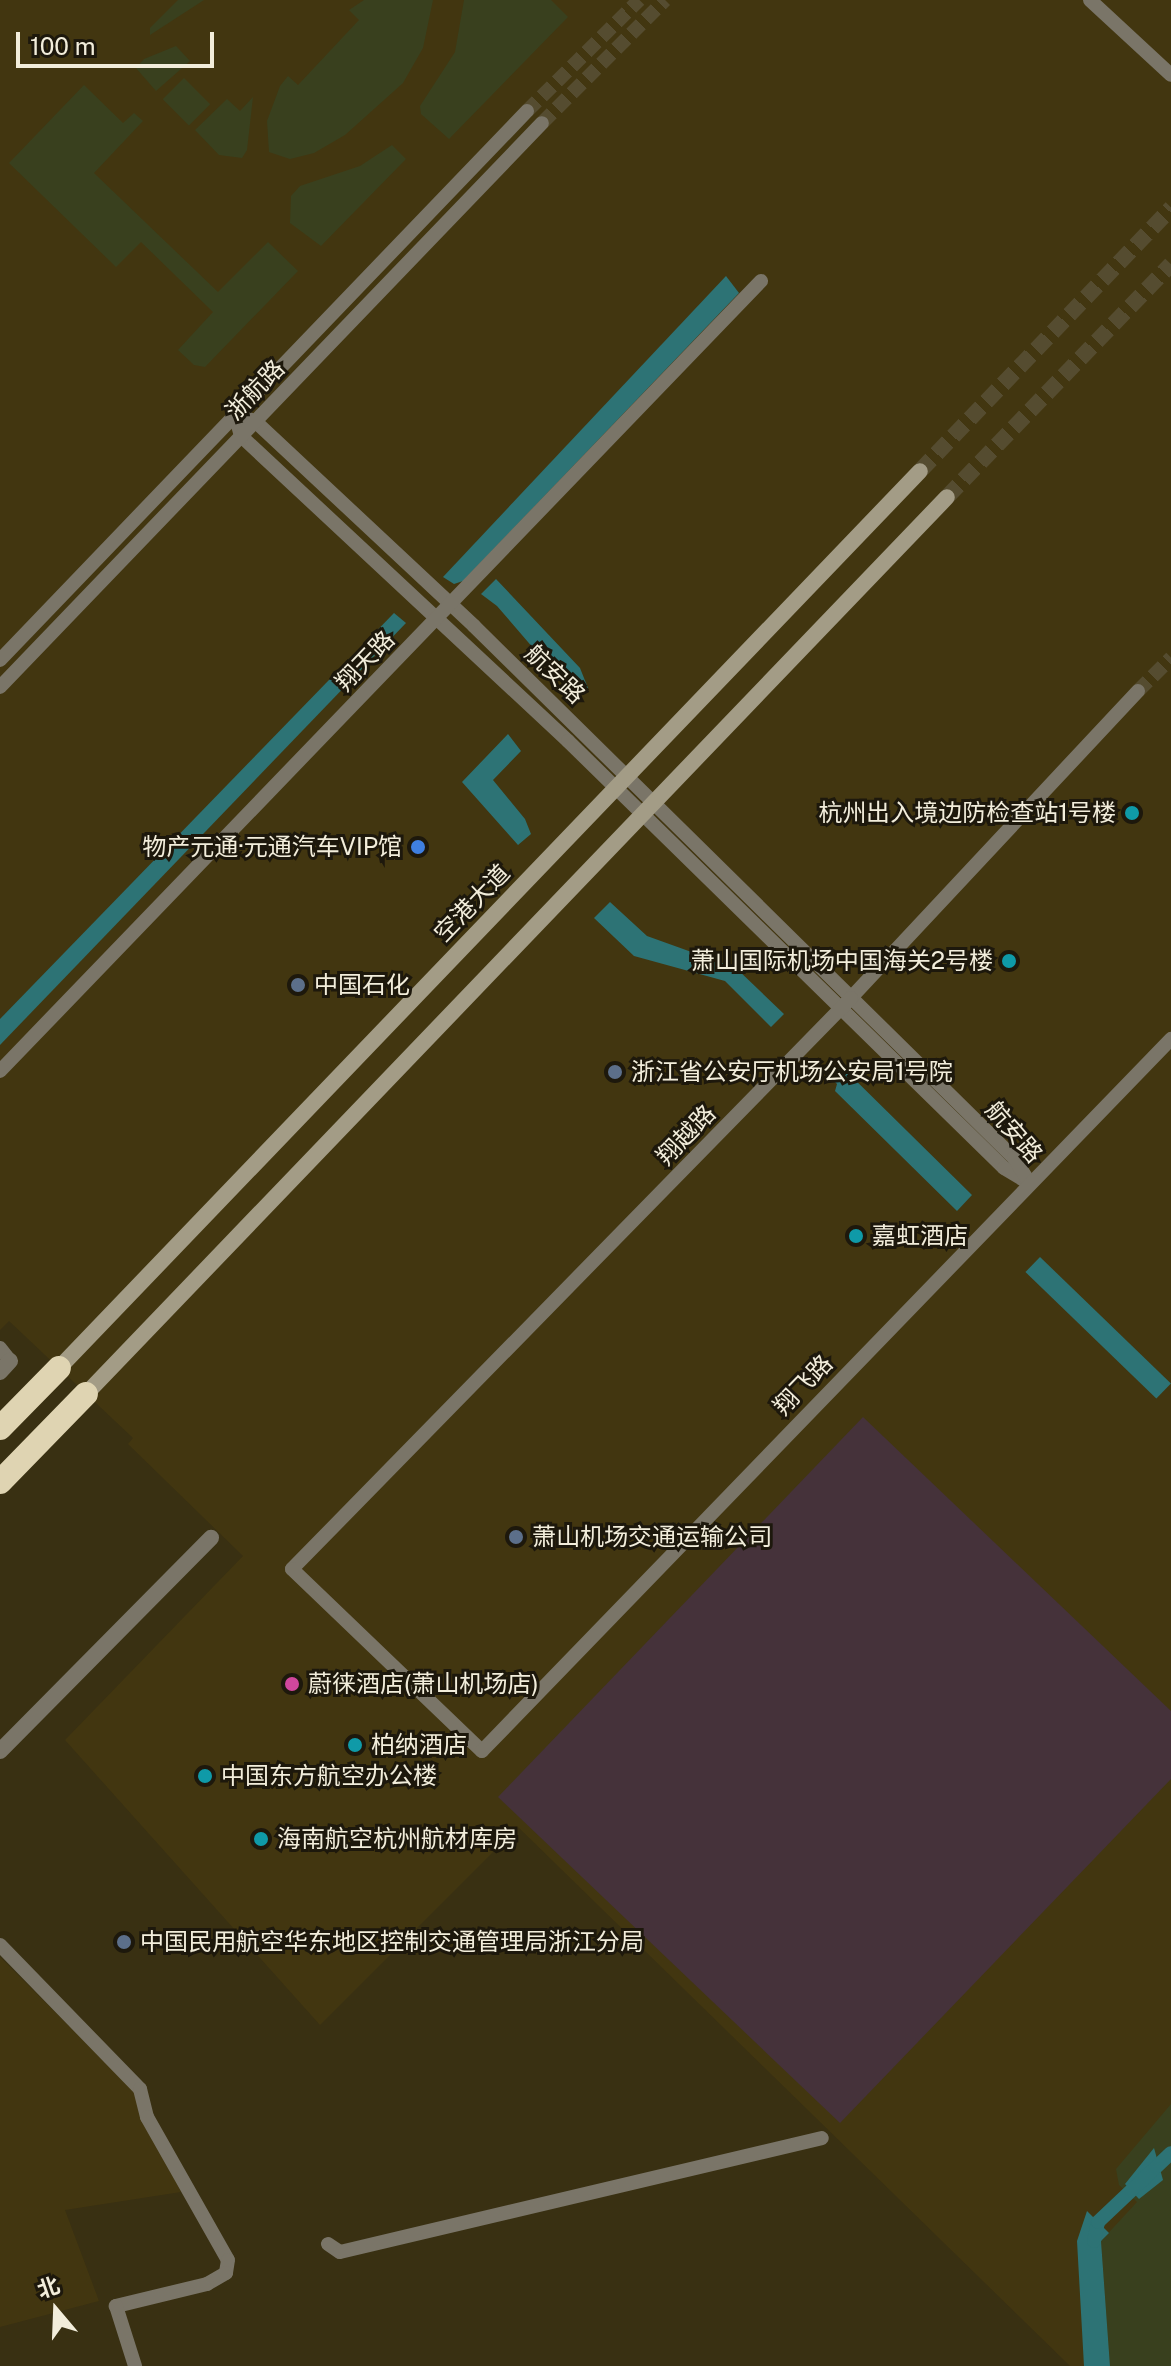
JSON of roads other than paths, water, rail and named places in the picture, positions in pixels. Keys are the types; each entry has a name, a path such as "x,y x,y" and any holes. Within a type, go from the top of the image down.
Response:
{"highway":[{"path":"0,1428 59,1368"},
{"path":"0,1482 86,1394"}],"main road":[{"name":"空港大道","path":"59,1368 920,471"},
{"path":"86,1394 947,497"}],"street":[{"path":"1090,0 1171,75"},
{"name":"浙航路","path":"0,660 527,111"},
{"name":"浙航路","path":"0,687 542,123"},
{"name":"翔天路","path":"0,1071 761,281"},
{"path":"235,415 241,436"},
{"name":"航安路","path":"235,415 255,421 627,776 1014,1158 1029,1183"},
{"name":"航安路","path":"241,436 615,789 1004,1168 1029,1183"},
{"name":"翔越路","path":"468,1738 292,1569 840,1010 1138,691"},
{"name":"翔飞路","path":"468,1738 482,1751 1171,1039"},
{"path":"0,1751 211,1538"},
{"path":"0,1945 140,2089 147,2117 228,2260 226,2273 207,2284 116,2306 135,2366"},
{"path":"328,2244 340,2252 822,2138"}],"water":[{"path":"726,276 739,293 463,581 454,584 443,577"},
{"path":"496,579 580,668 588,688 577,699 497,606 481,594"},
{"path":"394,613 406,623 0,1045 0,1019"},
{"path":"508,734 521,751 493,780 525,819 531,834 518,845 462,782"},
{"path":"610,902 647,936 736,968 784,1014 771,1027 725,981 634,956 594,918"},
{"path":"840,1065 972,1195 957,1211 835,1091 837,1084 829,1076"},
{"path":"1040,1257 1171,1383 1156,1399 1025,1272"},
{"path":"1154,2148 1163,2180 1139,2199 1125,2184"},
{"path":"1087,2211 1109,2233 1101,2241 1110,2366 1084,2366 1077,2241"}],"waterway":[{"path":"1094,2241 1098,2222 1171,2153"}],"tunnel":[{"path":"527,111 639,0"},
{"path":"542,123 665,0"},
{"path":"920,471 1171,208"},
{"path":"947,497 1171,264"},
{"path":"1138,691 1171,658"}],"place":[{"name":"杭州出入境边防检查站1号楼","path":"1132,813"},
{"name":"物产元通·元通汽车VIP馆","path":"418,847"},
{"name":"萧山国际机场中国海关2号楼","path":"1009,961"},
{"name":"中国石化","path":"298,985"},
{"name":"浙江省公安厅机场公安局1号院","path":"615,1072"},
{"name":"嘉虹酒店","path":"856,1236"},
{"name":"萧山机场交通运输公司","path":"516,1537"},
{"name":"蔚徕酒店(萧山机场店)","path":"292,1684"},
{"name":"柏纳酒店","path":"355,1745"},
{"name":"中国东方航空办公楼","path":"205,1776"},
{"name":"海南航空杭州航材库房","path":"261,1839"},
{"name":"中国民用航空华东地区控制交通管理局浙江分局","path":"124,1942"}]}
